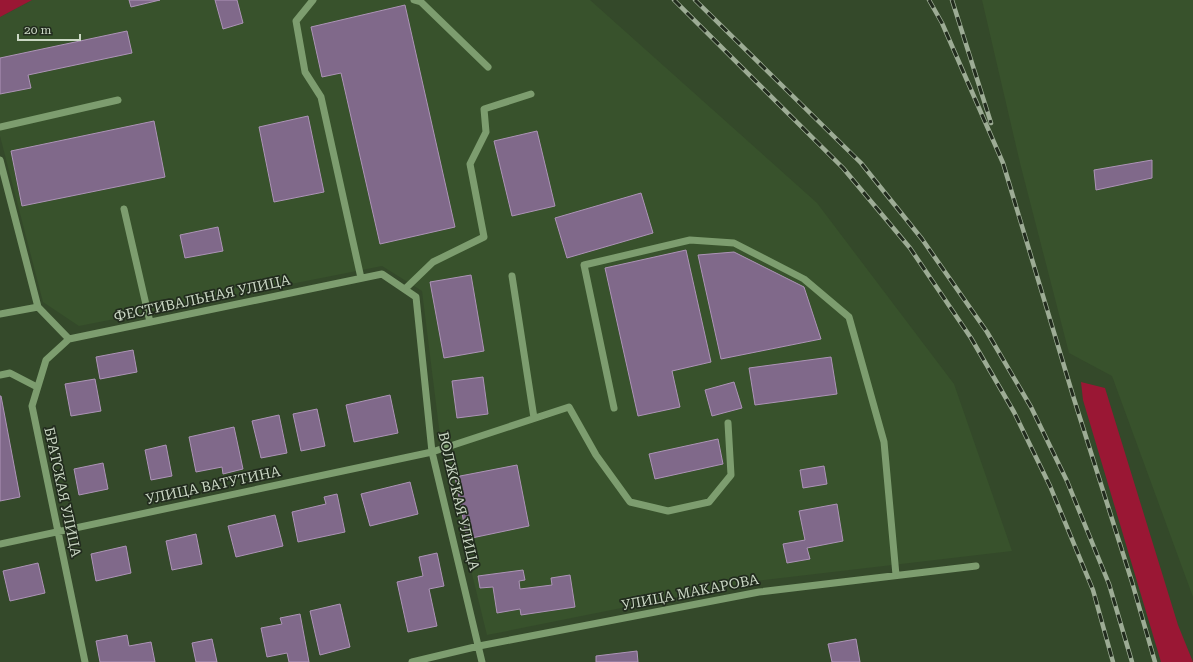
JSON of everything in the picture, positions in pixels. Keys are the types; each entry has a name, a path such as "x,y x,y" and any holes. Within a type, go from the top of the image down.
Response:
{"street":[{"path":"314,0 296,21 305,72 321,97 362,278"},
{"path":"414,0 421,2 488,67"},
{"path":"405,289 433,262 484,237 470,164 486,132 484,109 531,94"},
{"path":"0,127 118,100"},
{"path":"0,160 38,307 69,339"},
{"path":"124,209 150,322"},
{"path":"614,408 584,265 690,240 734,243 804,279 849,317 884,442 896,575"},
{"name":"ФЕСТИВАЛЬНАЯ УЛИЦА","path":"69,339 382,274 416,297"},
{"path":"512,276 534,418"},
{"name":"ВОЛЖСКАЯ УЛИЦА","path":"416,297 432,452 482,662"},
{"path":"0,314 38,307"},
{"name":"БРАТСКАЯ УЛИЦА","path":"69,339 46,360 32,406 85,662"},
{"path":"0,375 10,373 37,387"},
{"name":"УЛИЦА ВАТУТИНА","path":"0,544 432,452 569,407 596,455 630,502 668,510 709,502 731,475 728,423"},
{"name":"УЛИЦА МАКАРОВА","path":"412,662 479,646 759,592 976,566"}],"shaded area":[{"path":"0,0 32,0 0,17"},
{"path":"32,0 590,0 817,203 954,384 1012,551 756,581 487,635 442,452 422,291 382,266 79,326 43,302 0,136 0,17"},
{"path":"982,0 1193,0 1193,597 1112,376 1069,353 1020,163"},
{"path":"1081,382 1105,388 1178,625 1193,662 1161,662 1083,400"}],"building":[{"path":"129,0 160,0 131,7"},
{"path":"215,0 237,0 243,23 223,29"},
{"path":"405,5 455,227 380,244 341,73 322,77 311,27"},
{"path":"127,31 132,53 28,75 31,88 0,94 0,58"},
{"path":"308,116 324,192 274,202 259,127"},
{"path":"154,121 165,177 22,206 11,151"},
{"path":"537,131 555,206 512,216 494,141"},
{"path":"1152,160 1152,178 1096,190 1094,170"},
{"path":"641,193 653,233 567,258 555,218"},
{"path":"218,227 223,251 185,258 180,235"},
{"path":"686,250 711,362 672,371 680,407 638,416 605,268"},
{"path":"734,252 804,287 821,339 721,359 698,255"},
{"path":"471,275 484,351 444,358 430,282"},
{"path":"133,350 137,372 100,379 96,357"},
{"path":"831,357 837,394 755,405 749,368"},
{"path":"483,377 488,414 457,418 452,381"},
{"path":"95,379 101,411 71,416 65,384"},
{"path":"734,382 742,408 712,416 705,390"},
{"path":"390,395 398,433 354,442 346,405"},
{"path":"0,396 20,497 0,501"},
{"path":"317,409 325,446 301,451 293,414"},
{"path":"279,415 287,453 261,458 252,421"},
{"path":"234,427 243,469 223,474 222,467 196,472 189,437"},
{"path":"718,439 723,464 655,479 649,454"},
{"path":"166,445 172,476 151,480 145,450"},
{"path":"103,463 108,489 79,495 74,469"},
{"path":"517,465 529,526 467,539 455,477"},
{"path":"824,466 827,484 803,488 800,470"},
{"path":"410,482 418,514 370,526 361,494"},
{"path":"337,494 345,532 298,542 292,512 326,504 324,497"},
{"path":"837,504 843,541 807,548 810,559 787,563 783,544 805,540 799,511"},
{"path":"275,515 283,546 236,557 228,526"},
{"path":"196,534 202,564 172,570 166,541"},
{"path":"126,546 131,573 96,581 91,554"},
{"path":"437,553 444,586 429,589 437,626 408,632 397,582 423,576 419,557"},
{"path":"38,563 45,593 10,601 3,571"},
{"path":"523,570 525,580 519,581 520,589 552,585 551,578 570,575 575,607 521,615 520,609 497,613 493,587 480,588 478,576"},
{"path":"340,604 350,647 320,655 310,611"},
{"path":"300,614 309,662 289,662 287,653 267,657 261,628 282,624 280,618"},
{"path":"127,635 129,646 151,642 155,662 100,662 96,641"},
{"path":"212,639 217,662 196,662 192,643"},
{"path":"856,639 860,662 832,662 828,644"},
{"path":"637,651 638,662 596,662 596,656"}],"railway":[{"path":"674,0 843,168 910,248 971,338 1014,412 1050,486 1093,590 1113,662"},
{"path":"695,0 861,163 922,239 987,332 1031,407 1067,481 1109,584 1132,662"},
{"path":"929,0 942,23 1003,163 1074,399 1132,582 1155,662"},
{"path":"952,0 991,123"}]}
